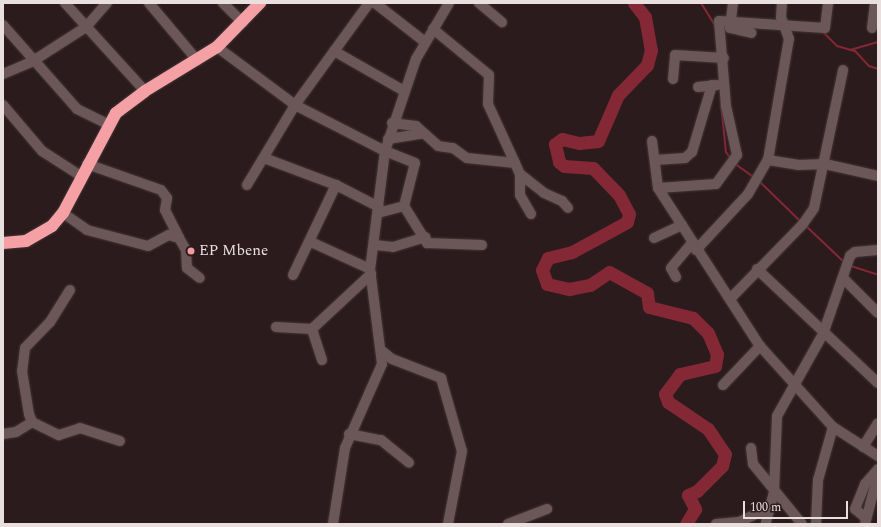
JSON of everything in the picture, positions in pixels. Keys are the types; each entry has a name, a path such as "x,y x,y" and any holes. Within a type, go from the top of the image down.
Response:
{"highway":[{"path":"3,243 26,241 40,234 63,213 108,124 126,103 217,48 243,23 260,3"}],"street":[{"path":"65,3 145,91"},
{"path":"3,74 33,61 86,27 107,3"},
{"path":"149,3 197,60"},
{"path":"223,3 243,23"},
{"path":"247,185 295,105 369,3"},
{"path":"375,3 425,42"},
{"path":"333,524 349,434 376,380 382,352 370,272 375,245 385,151 392,123 425,42 449,3"},
{"path":"479,3 502,22"},
{"path":"730,25 733,3"},
{"path":"676,277 671,268 694,247 758,179 768,160 789,40 784,24 782,3"},
{"path":"730,25 784,24 826,28 828,3"},
{"path":"872,28 874,3"},
{"path":"658,188 716,184 719,175 734,163 738,155 732,142 720,85 722,58 719,21 751,33"},
{"path":"3,25 33,61 77,109 108,124"},
{"path":"433,29 489,74 488,104 520,174 520,195 531,214"},
{"path":"217,48 295,105 385,151 415,163 404,206 425,237 427,243 482,246"},
{"path":"334,51 404,91"},
{"path":"673,79 675,55 722,58"},
{"path":"731,298 757,269 805,223 814,208 825,164 843,70"},
{"path":"698,86 720,85"},
{"path":"654,160 685,158 692,152 720,85"},
{"path":"3,105 42,151 82,176"},
{"path":"392,123 416,126 438,146 453,148 467,158 515,163"},
{"path":"388,139 424,133"},
{"path":"652,140 658,188 682,225 694,247 731,298 760,346 833,427 878,456"},
{"path":"264,158 336,185 378,210 404,206"},
{"path":"768,160 798,165 825,164 878,176"},
{"path":"87,164 161,190 167,198 165,210 186,250 187,268 200,278"},
{"path":"520,174 544,193 562,200 568,208"},
{"path":"294,275 311,242 336,185"},
{"path":"63,213 87,230 148,246 169,235 179,238"},
{"path":"654,238 682,225"},
{"path":"375,245 393,248 425,237"},
{"path":"311,242 370,272"},
{"path":"766,522 767,509 774,492 777,416 796,386 823,334 847,265 855,252 878,250"},
{"path":"757,269 823,334 878,383"},
{"path":"276,327 312,329 370,272"},
{"path":"843,278 878,313"},
{"path":"32,422 22,371 25,348 50,322 70,290"},
{"path":"312,329 322,360"},
{"path":"723,385 760,346"},
{"path":"382,352 392,359 441,378 462,451 448,524"},
{"path":"3,434 16,432 32,422"},
{"path":"32,422 59,435 80,428 120,441"},
{"path":"863,447 878,423"},
{"path":"816,524 818,480 833,427"},
{"path":"349,434 382,440 409,463"},
{"path":"751,448 753,464 774,492 802,524"},
{"path":"866,521 855,509 865,484 878,469"},
{"path":"866,521 878,474"},
{"path":"508,524 547,509"},
{"path":"716,524 739,522 767,509"}],"waterway":[{"path":"634,3 645,17 651,50 647,65 618,95 598,141 579,143 562,139 555,144 559,162 564,166 593,168 619,195 629,214 627,222 572,252 548,258 542,270 547,284 569,289 590,285 609,272 647,293 649,307 693,318 708,333 717,354 715,366 680,374 665,394 668,402 708,429 725,454 722,466 697,491 688,495 695,509 686,524"},
{"path":"701,3 715,25"},
{"path":"823,32 837,46 855,51 869,66 878,69"},
{"path":"850,50 878,42"},
{"path":"721,104 726,152 730,158"},
{"path":"734,163 755,178"},
{"path":"760,182 801,222"},
{"path":"806,226 845,263"},
{"path":"851,266 878,275"}],"place":[{"name":"EP Mbene","path":"191,251"}]}
